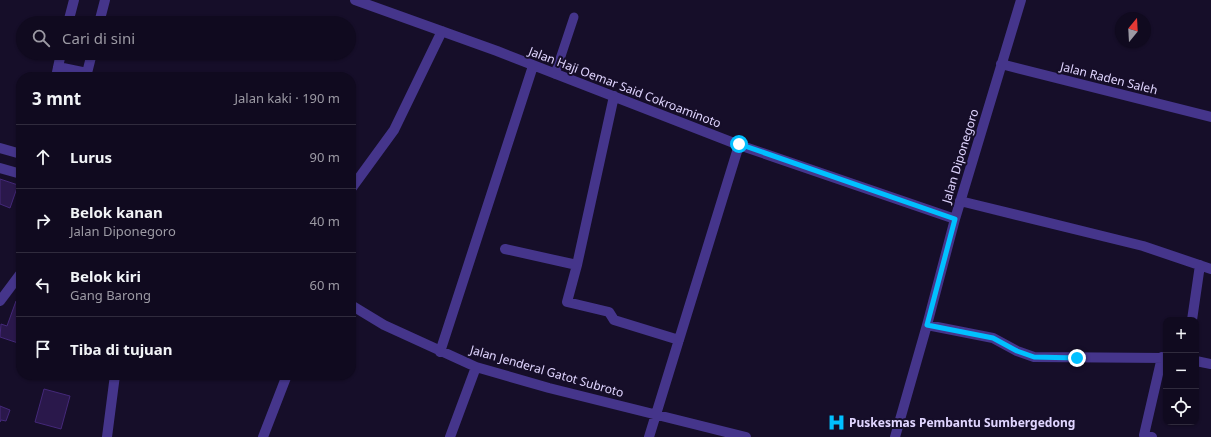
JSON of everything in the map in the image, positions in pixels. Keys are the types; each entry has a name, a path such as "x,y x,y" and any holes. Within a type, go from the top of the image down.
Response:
{"street":[{"path":"70,16 74,0"},
{"path":"101,16 104,0"},
{"name":"Jalan Diponegoro","path":"895,437 960,201 1021,0"},
{"name":"Jalan Haji Oemar Said Cokroaminoto","path":"362,1 739,144 955,219"},
{"path":"356,182 394,130 442,31"},
{"path":"58,71 60,60"},
{"path":"87,72 90,60"},
{"name":"Jalan Raden Saleh","path":"1001,64 1211,117"},
{"path":"440,352 533,66"},
{"path":"614,96 578,265 567,302 609,312 614,320 679,340"},
{"path":"649,437 739,144"},
{"path":"0,148 16,153"},
{"path":"0,168 16,173"},
{"path":"960,201 1143,246 1211,269"},
{"path":"505,249 578,265"},
{"path":"1192,317 1200,265"},
{"path":"0,301 16,280"},
{"name":"Jalan Jenderal Gatot Subroto","path":"356,308 384,325 440,352 476,367 549,388 746,437"},
{"path":"927,325 993,338 1017,351 1034,357 1163,358"},
{"path":"1199,362 1211,364"},
{"path":"1147,436 1163,363"},
{"path":"450,437 476,367"},
{"path":"107,437 114,380"},
{"path":"264,437 285,380"}],"lane":[{"path":"555,74 574,17"}],"building":[{"path":"0,179 16,184 16,191 10,208 0,204"},
{"path":"16,301 16,342 0,337 1,324 7,326"},
{"path":"44,389 70,396 61,429 35,422"},
{"path":"0,406 10,410 6,421 1,420 0,422"}],"place":[{"name":"Puskesmas Pembantu Sumbergedong","path":"836,422"}],"route":[{"path":"739,144 955,219 927,325 946,330 993,338 1024,355 1034,357 1077,358"}]}
